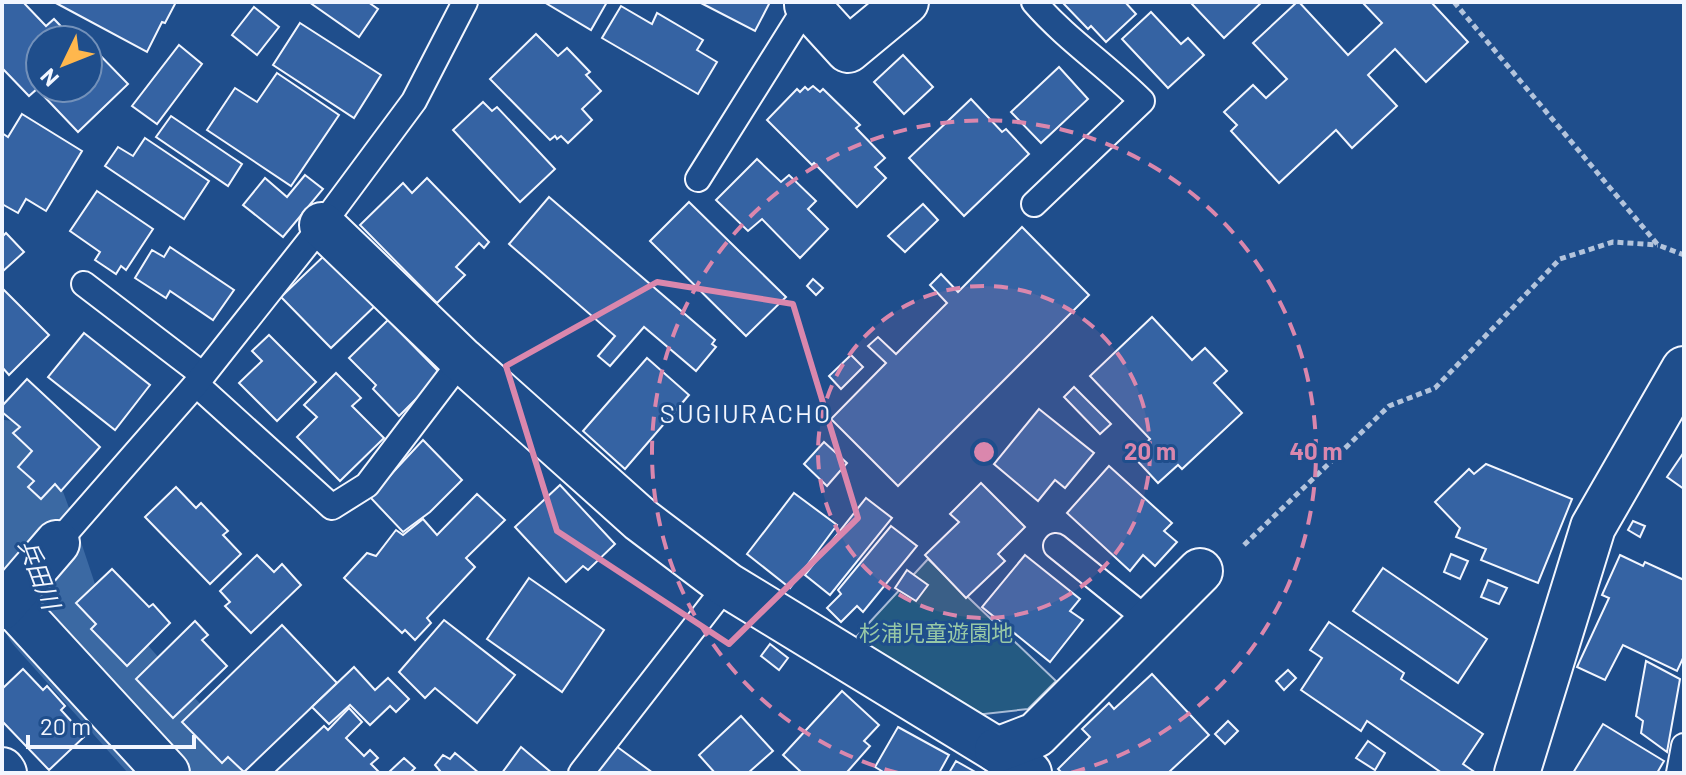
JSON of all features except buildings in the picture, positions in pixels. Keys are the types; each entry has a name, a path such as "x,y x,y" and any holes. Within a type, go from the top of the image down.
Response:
{"street":[{"path":"805,3 848,50 906,2"},
{"path":"322,225 462,360 641,520 727,585 1013,765 1036,735 1200,571"},
{"path":"1517,773 1593,527 1684,369"},
{"path":"57,543 11,597 167,773"}],"lane":[{"path":"57,543 199,379 322,225 414,101 465,2"},
{"path":"1034,2 1051,22 1142,101 1034,204"},
{"path":"698,179 805,3"},
{"path":"84,284 199,379 332,507 367,485 462,360"},
{"path":"1056,546 1149,621"},
{"path":"581,773 727,585"},
{"path":"1679,773 1684,746"}],"path":[{"path":"1454,2 1658,245"},
{"path":"1200,571 1218,569 1389,406 1435,388 1560,259 1613,242 1658,245 1684,255"}],"highlighted area":[{"path":"657,282 793,304 858,518 729,644 557,531 506,366"}],"green space":[{"name":"杉浦児童遊園地","path":"928,559 1056,681 1028,709 975,715 856,637"}],"waterway":[{"name":"兵田川","path":"2,470 52,613 195,773"}],"district":[{"name":"SUGIURACHO","path":"746,412"}]}
